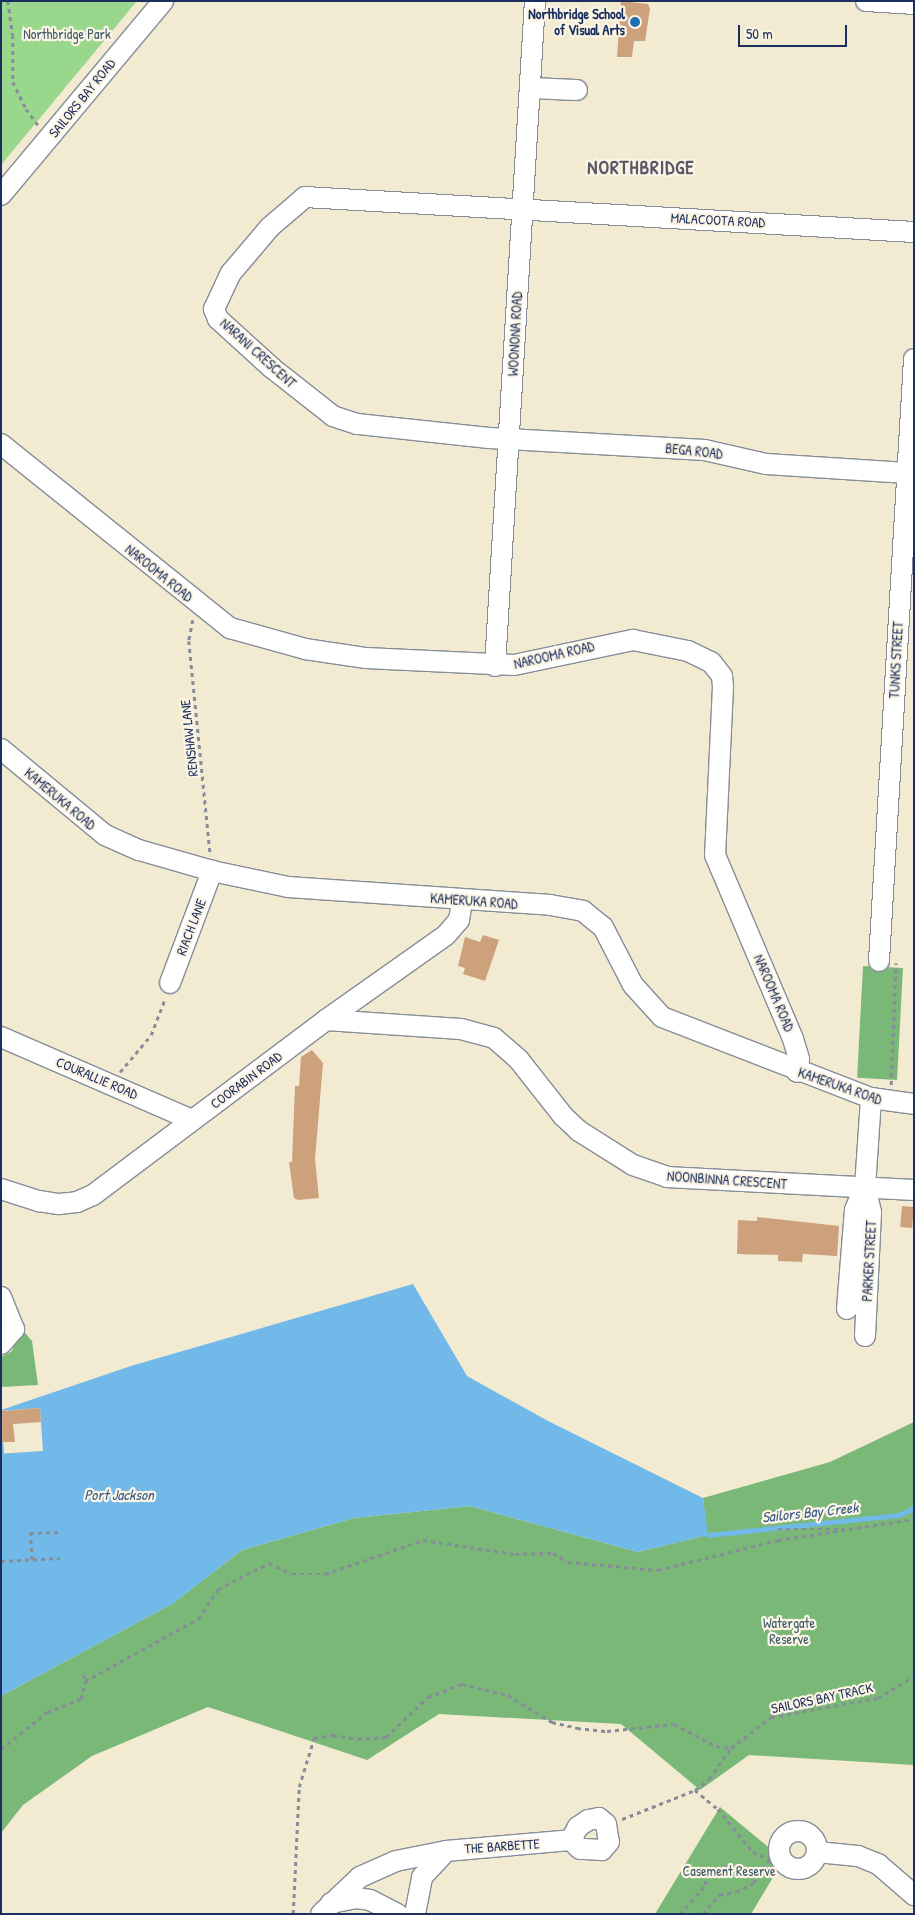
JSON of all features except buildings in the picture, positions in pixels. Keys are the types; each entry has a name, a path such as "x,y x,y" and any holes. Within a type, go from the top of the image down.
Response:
{"street":[{"name":"SAILORS BAY ROAD","path":"1,195 163,1"},
{"name":"WOONONA ROAD","path":"496,666 534,1"},
{"path":"866,1 914,4"},
{"path":"530,88 577,90"},
{"name":"NARANI CRESCENT","path":"509,439 391,430 333,416 218,320 214,309 232,273 270,227 305,197 523,208"},
{"name":"MALACOOTA ROAD","path":"523,208 914,232"},
{"name":"TUNKS STREET","path":"879,962 907,598 907,473 914,359"},
{"name":"BEGA ROAD","path":"509,439 705,450 766,464 907,473"},
{"name":"NAROOMA ROAD","path":"1,444 196,604 230,628 305,650 366,658 496,666 530,663 586,648 633,640 688,651 716,667 723,687 716,855 793,1039 799,1059 797,1072"},
{"name":"KAMERUKA ROAD","path":"1,749 105,835 139,850 212,871 288,887 550,906 582,911 603,927 633,985 662,1017 797,1072 871,1098 914,1104"},
{"name":"RIACH LANE","path":"170,983 212,871"},
{"name":"COORABIN ROAD","path":"1,1188 39,1201 77,1202 100,1190 326,1020 451,930 459,920 462,900"},
{"name":"NOONBINNA CRESCENT","path":"326,1020 461,1029 494,1038 519,1060 563,1116 579,1131 633,1165 667,1178 914,1190"},
{"name":"COURALLIE ROAD","path":"1,1037 110,1082 192,1120"},
{"name":"PARKER STREET","path":"865,1336 872,1212 865,1187 871,1098"},
{"name":"PARKER STREET","path":"847,1309 855,1210 865,1187"},
{"path":"1,1298 11,1316 14,1329 1,1344"},
{"path":"571,1840 578,1827 588,1820 599,1818 607,1825"},
{"name":"THE BARBETTE","path":"415,1914 422,1877 446,1851 571,1840 580,1849 602,1850 609,1842 607,1825"},
{"path":"795,1831 807,1832 814,1839 817,1852 809,1865 802,1868 775,1858 784,1838 795,1831"},
{"path":"326,1908 360,1877 396,1860 446,1851"},
{"path":"817,1852 858,1856 878,1864 914,1895"},
{"path":"326,1908 356,1898 370,1900 398,1914"}],"path":[{"path":"8,1 13,35 14,82 26,110 51,135"},
{"name":"RENSHAW LANE","path":"196,604 189,642 212,871"},
{"path":"879,962 898,964 892,1078"},
{"path":"110,1082 151,1035 170,983"},
{"path":"85,1681 198,1619 218,1589 269,1563 292,1574 325,1574 423,1540 516,1554 553,1553 568,1562 658,1570 778,1540 914,1519"},
{"path":"778,1529 850,1529"},
{"path":"32,1560 30,1533 59,1532"},
{"path":"1,1562 60,1558"},
{"path":"1,1749 47,1712 81,1699 85,1681 84,1674"},
{"name":"SAILORS BAY TRACK","path":"695,1790 709,1778 731,1748 770,1716 878,1698 914,1676"},
{"path":"293,1914 299,1787 314,1738 333,1735 358,1739 386,1737 428,1697 462,1684 508,1695 552,1722 577,1728 607,1731 674,1724 716,1746 731,1748"},
{"path":"607,1825 695,1790 718,1809 754,1852 775,1858"},
{"path":"680,1914 705,1886 708,1870 729,1866 755,1873 775,1858"},
{"path":"703,1914 719,1896 736,1892 754,1883 759,1869"}],"green space":[{"name":"Northbridge Park","path":"1,1 137,1 1,165"},
{"path":"863,966 903,968 897,1080 857,1078"},
{"path":"21,1328 32,1341 38,1385 1,1387 1,1357 12,1351"},
{"name":"Watergate Reserve","path":"914,1422 914,1765 749,1755 700,1790 621,1724 439,1714 367,1760 208,1707 92,1756 23,1805 1,1833 1,1696 172,1604 242,1550 354,1518 470,1506 638,1552 707,1535 703,1498 830,1462"},
{"name":"Casement Reserve","path":"720,1807 778,1855 781,1864 751,1914 655,1914"}],"water":[{"name":"Port Jackson","path":"413,1284 467,1376 548,1421 703,1498 708,1535 638,1552 470,1506 354,1518 242,1550 172,1604 1,1696 1,1410 131,1366"}],"pier":[{"path":"40,1408 43,1451 4,1454 1,1411"}],"waterway":[{"name":"Sailors Bay Creek","path":"708,1535 899,1515 914,1508"}],"place":[{"name":"Northbridge School of Visual Arts","path":"635,22"}],"district":[{"name":"NORTHBRIDGE","path":"641,168"}]}
